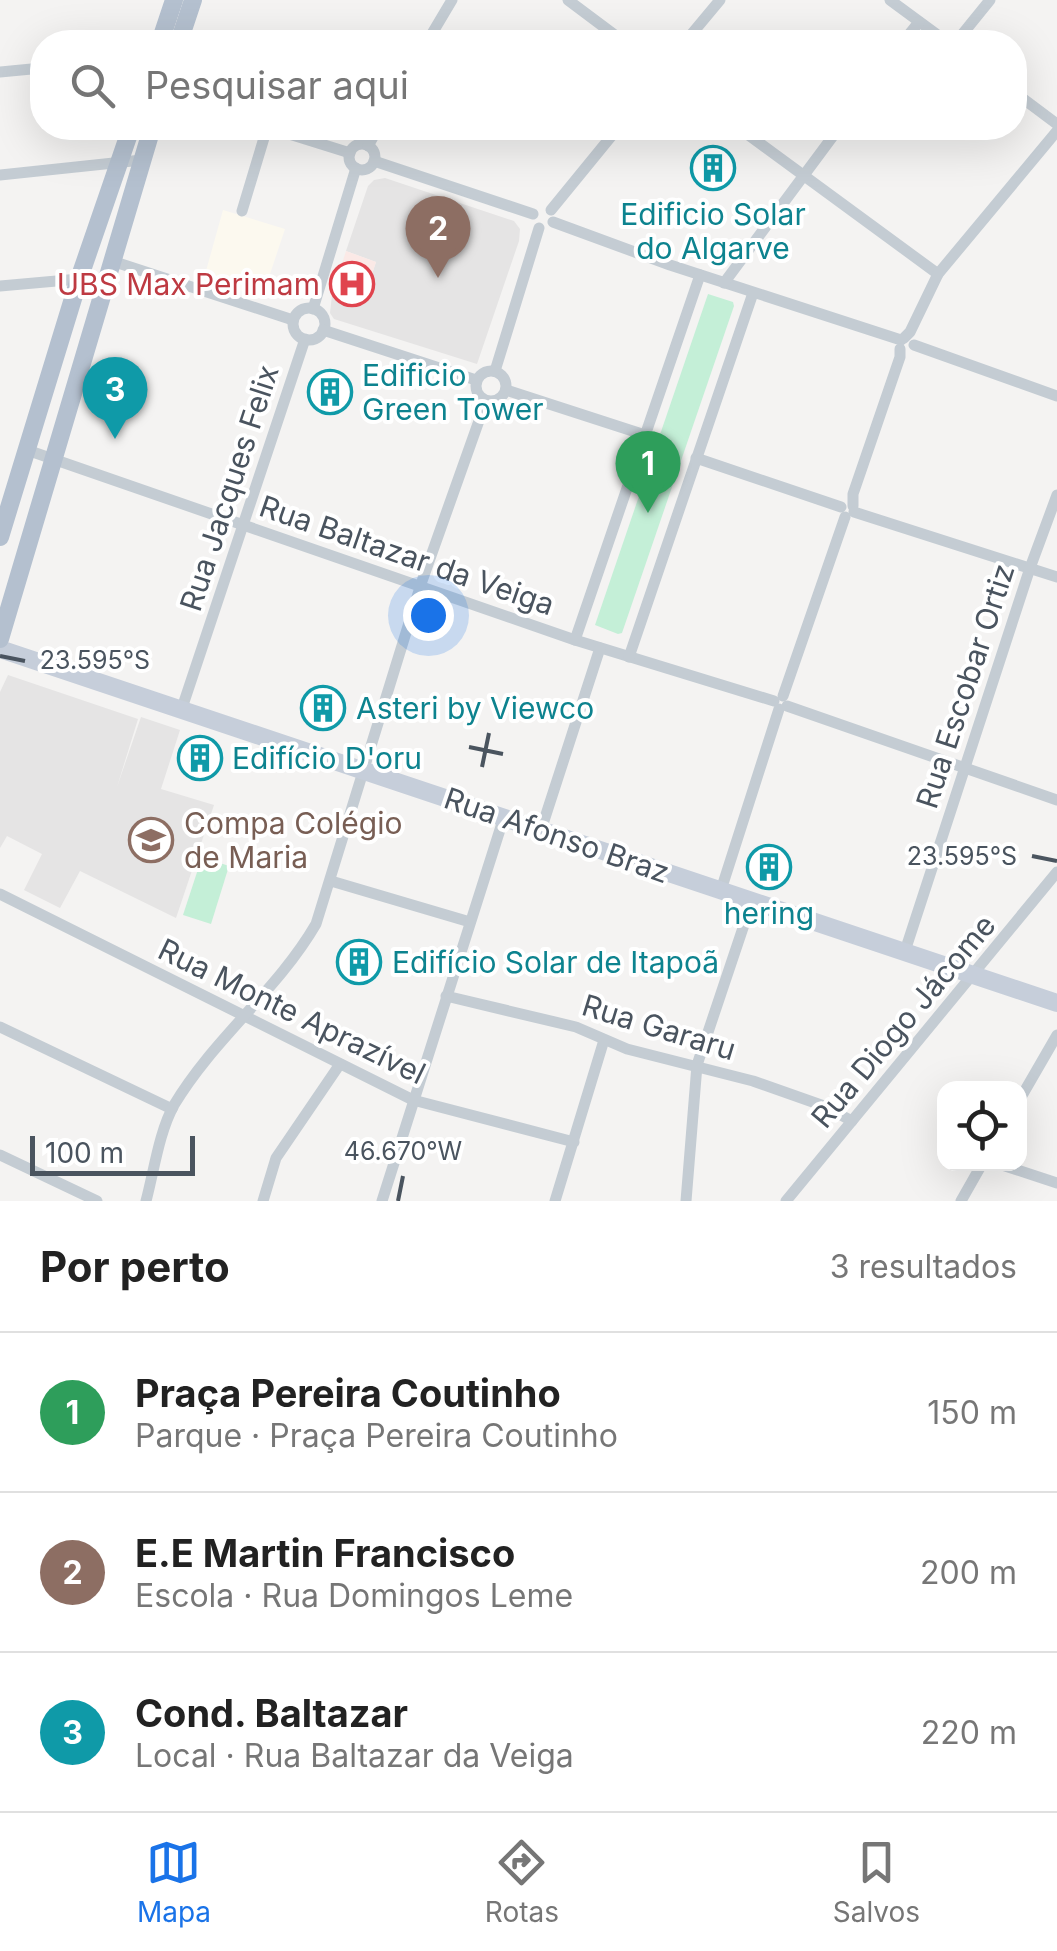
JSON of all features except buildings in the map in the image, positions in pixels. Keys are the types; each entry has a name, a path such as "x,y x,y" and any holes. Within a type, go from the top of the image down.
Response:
{"main road":[{"path":"164,30 174,0"},
{"path":"183,30 193,0"},
{"path":"0,534 127,140"},
{"path":"0,639 148,140"}],"street":[{"path":"434,30 452,0"},
{"path":"568,0 608,30"},
{"path":"696,30 720,0"},
{"path":"890,0 930,30"},
{"path":"966,30 990,0"},
{"path":"913,30 919,22"},
{"path":"0,72 30,69"},
{"path":"1027,102 1057,124"},
{"path":"722,890 781,703 906,344 938,274 1057,132"},
{"path":"242,212 264,140"},
{"path":"307,140 350,153"},
{"path":"368,146 371,140"},
{"path":"609,140 552,216 548,228 540,228 533,222 533,214 539,208 552,216 700,275 1057,396"},
{"path":"755,140 938,274"},
{"path":"724,283 830,140"},
{"path":"357,146 368,146 373,150 374,161 368,168 356,168 350,153 357,146"},
{"path":"0,175 142,160"},
{"path":"374,161 533,214"},
{"path":"313,309 356,168"},
{"path":"496,371 540,228"},
{"path":"112,261 294,320"},
{"path":"575,640 700,275"},
{"path":"0,286 80,279"},
{"path":"629,657 753,293"},
{"path":"313,309 322,315 323,330 314,339 304,339 296,334 294,320 299,312 313,309"},
{"path":"323,330 476,380"},
{"name":"Rua Jacques Felix","path":"182,708 304,339"},
{"path":"496,371 505,378 506,390 498,400 486,401 477,393 476,380 484,372 496,371"},
{"path":"506,390 645,435"},
{"path":"146,1201 172,1109 208,1059 303,947 316,924 421,584 486,401"},
{"name":"Rua Baltazar da Veiga","path":"26,450 575,640 781,703 1057,800"},
{"path":"696,458 1057,577"},
{"name":"Rua Escobar Ortiz","path":"905,951 1057,495"},
{"path":"541,830 600,648"},
{"name":"Rua Afonso Braz","path":"0,649 1057,1004"},
{"path":"382,1201 504,818"},
{"name":"Rua Diogo Jácome","path":"786,1201 1057,872"},
{"path":"331,882 470,922"},
{"name":"Rua Monte Aprazível","path":"0,894 414,1100 574,1142"},
{"path":"686,1201 698,1065 752,901"},
{"name":"Rua Gararu","path":"446,996 576,1027 628,1049 698,1065 824,1106 852,1121"},
{"path":"0,1028 172,1109"},
{"path":"1027,1087 1057,1035"},
{"path":"556,1201 604,1040"},
{"path":"263,1201 276,1158 340,1064"},
{"path":"0,1155 97,1201"},
{"path":"961,1201 978,1171"},
{"path":"1019,1171 1057,1184"}],"shaded area":[{"path":"385,178 514,221 520,229 477,364 334,319 330,313 332,295 362,304 376,262 346,251 368,186"},
{"path":"223,210 285,229 262,298 204,278"},
{"name":"UBS Max Perimam","path":"346,251 376,262 362,305 332,295"},
{"path":"8,675 138,719 117,787 141,717 180,730 161,789 214,805 176,918 80,871 60,908 24,890 42,854 7,836 0,848 0,692"}],"green space":[{"path":"708,294 733,302 734,306 622,633 618,634 595,625"},
{"path":"202,857 229,866 211,924 183,915"}],"place":[{"name":"Edificio Solar do Algarve","path":"713,168"},
{"name":"E.E Martin Francisco","path":"438,278"},
{"name":"UBS Max Perimam","path":"352,284"},
{"name":"Edificio Green Tower","path":"330,392"},
{"name":"Cond. Baltazar","path":"115,439"},
{"name":"Praça Pereira Coutinho","path":"648,513"},
{"name":"Asteri by Viewco","path":"323,708"},
{"name":"Edifício D'oru","path":"200,758"},
{"name":"Compa Colégio de Maria","path":"151,840"},
{"name":"hering","path":"769,867"},
{"name":"Edifício Solar de Itapoã","path":"359,962"}]}
